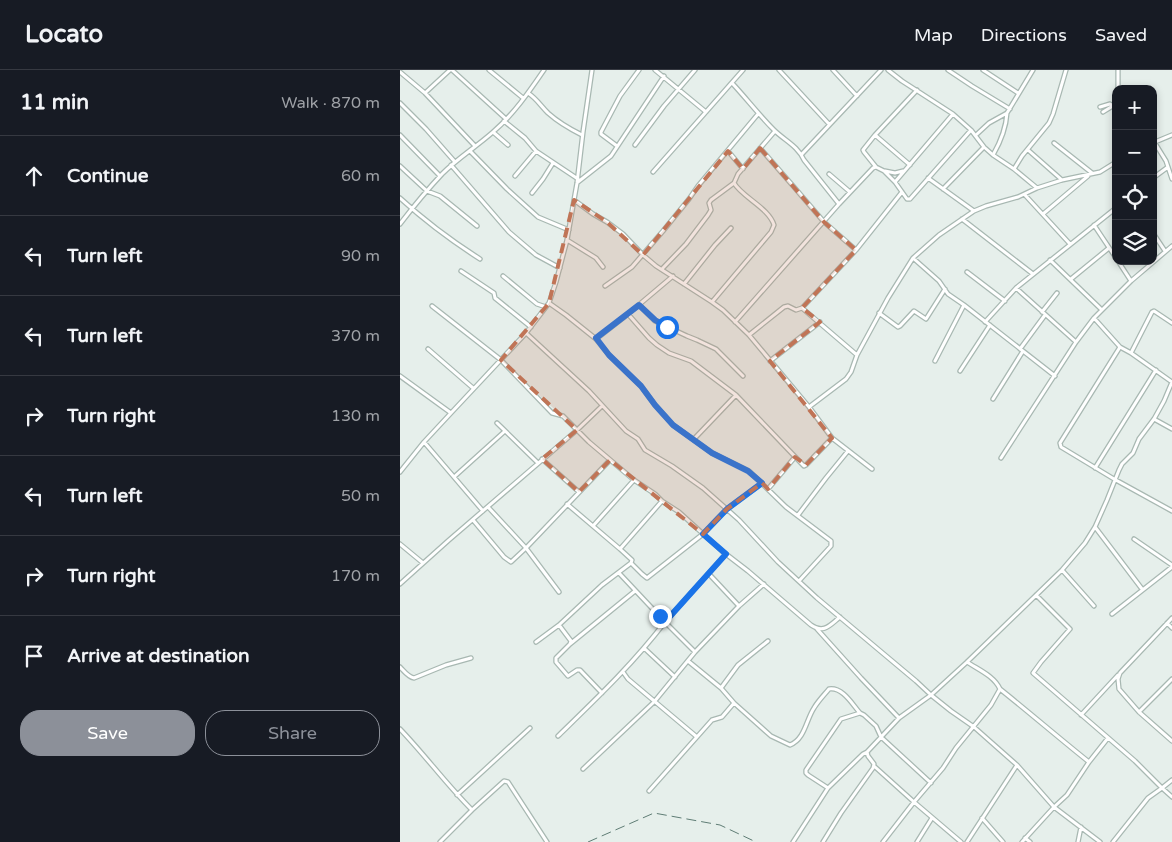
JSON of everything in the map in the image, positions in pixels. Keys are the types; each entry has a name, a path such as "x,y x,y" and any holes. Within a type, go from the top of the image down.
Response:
{"street":[{"path":"425,93 451,70 525,138 536,151 578,181"},
{"path":"489,70 523,98"},
{"path":"400,224 451,165 493,132 505,120 528,93 544,70"},
{"path":"400,472 424,442 526,333 549,303 569,230 578,181 582,135 592,70"},
{"path":"617,146 601,134 601,132 620,96 639,70"},
{"path":"655,70 706,112"},
{"path":"635,145 678,88 695,70"},
{"path":"653,172 743,70"},
{"path":"779,70 830,125"},
{"path":"833,70 857,96"},
{"path":"802,154 881,70"},
{"path":"948,70 1010,108"},
{"path":"983,70 1018,93"},
{"path":"993,155 1001,142 1007,113 1032,70"},
{"path":"1014,169 1054,114 1066,70"},
{"path":"1118,70 1118,85"},
{"path":"891,71 953,114 976,135 993,155 1037,188"},
{"path":"400,72 425,93 475,146"},
{"path":"578,181 607,159 664,76"},
{"path":"732,83 758,114 802,154 804,160 839,204"},
{"path":"904,171 895,173 876,167 863,150 917,90"},
{"path":"528,93 549,114 582,135"},
{"path":"400,103 455,162"},
{"path":"1100,107 1112,104"},
{"path":"1103,112 1112,107"},
{"path":"976,135 989,123 1007,113"},
{"path":"604,286 632,267 643,255 758,114"},
{"path":"895,182 953,114"},
{"path":"884,171 895,182 907,199 910,199 971,130"},
{"path":"662,270 686,244 708,215 711,210 709,203 711,200 734,183 738,174 775,131"},
{"path":"493,132 508,145"},
{"path":"400,135 440,176"},
{"path":"875,135 910,165"},
{"path":"1157,140 1172,135"},
{"path":"1054,143 1091,174"},
{"path":"943,189 984,146"},
{"path":"1157,146 1163,155 1172,179"},
{"path":"760,148 824,222 856,250"},
{"path":"1028,150 1062,180"},
{"path":"470,151 538,217 569,230"},
{"path":"515,176 536,151"},
{"path":"728,151 743,169"},
{"path":"532,192 543,179 553,162"},
{"path":"809,407 846,379 879,313 913,258 938,235 974,211 986,206 1018,197 1037,188 1062,180 1100,172 1112,164"},
{"path":"451,165 509,232 536,255 560,268"},
{"path":"400,166 427,191 440,196 477,226"},
{"path":"735,322 839,204 876,167"},
{"path":"1157,175 1168,167"},
{"path":"829,174 850,192"},
{"path":"1043,214 1091,174"},
{"path":"928,178 974,211"},
{"path":"712,302 774,225 761,208 736,187 734,183"},
{"path":"749,335 784,307 788,306 796,310 802,308 856,250 902,192"},
{"path":"1025,194 1070,244"},
{"path":"400,198 452,241 480,260"},
{"path":"574,200 623,234 643,255 662,270 723,310 749,335 809,407 832,438 872,469"},
{"path":"986,322 1016,288 1112,211"},
{"path":"962,219 1033,274"},
{"path":"1094,225 1112,252"},
{"path":"684,284 731,228"},
{"path":"1157,239 1165,251"},
{"path":"567,240 596,258 603,267"},
{"path":"1001,458 1076,342 1094,318 1131,281 1172,246"},
{"path":"1071,279 1109,248"},
{"path":"913,258 939,281 948,294 1055,376"},
{"path":"1050,260 1102,310"},
{"path":"1121,265 1131,281"},
{"path":"461,271 494,293 495,298 531,326"},
{"path":"967,272 1005,301"},
{"path":"503,276 536,304 546,308"},
{"path":"596,338 673,276"},
{"path":"1016,288 1076,342"},
{"path":"879,313 898,327 914,311 926,319 944,289"},
{"path":"993,399 1057,293"},
{"path":"549,303 596,338 609,355 641,386 673,425 712,453 748,471 786,507 831,541 831,546 799,581"},
{"path":"639,305 655,320 716,349 743,376"},
{"path":"935,361 964,305"},
{"path":"432,306 501,360 552,413 563,416 610,460 634,480 679,512 726,554 817,629 899,718"},
{"path":"802,308 857,355"},
{"path":"1131,353 1152,312 1154,311 1172,324"},
{"path":"628,314 657,346 669,353 691,361 736,395 802,465 806,465 832,438"},
{"path":"793,842 828,788 867,752 899,718 931,695 1062,570 1085,543 1095,527 1122,464 1134,453 1139,440 1154,418 1172,384 1156,370 1120,347 1094,318"},
{"path":"770,361 820,322"},
{"path":"960,371 990,326"},
{"path":"526,333 567,370 626,431 638,439 645,450 697,483 740,520 778,562 799,581 931,695 974,727 1017,765 1054,807 1100,842"},
{"path":"1120,347 1060,443 1061,447 1172,511"},
{"path":"428,349 473,388"},
{"path":"1095,468 1156,370"},
{"path":"400,376 451,413"},
{"path":"694,439 736,395"},
{"path":"400,584 602,406"},
{"path":"1154,418 1172,429"},
{"path":"497,423 538,463"},
{"path":"454,477 505,431"},
{"path":"424,442 483,511"},
{"path":"798,515 848,451"},
{"path":"768,489 795,457"},
{"path":"542,459 579,492"},
{"path":"473,520 504,557 511,562 610,460"},
{"path":"593,526 634,480"},
{"path":"567,504 632,560 631,563 647,578 703,534 727,509 762,483"},
{"path":"620,549 662,501"},
{"path":"488,507 526,548 559,592"},
{"path":"1095,527 1142,589"},
{"path":"1112,614 1172,566 1134,540"},
{"path":"400,544 423,563"},
{"path":"558,736 623,672 726,554"},
{"path":"536,642 558,625 602,585 631,563"},
{"path":"1062,570 1094,606"},
{"path":"619,573 695,652"},
{"path":"709,574 738,606"},
{"path":"583,769 654,702 695,652 738,606 764,584"},
{"path":"602,693 580,670 568,676 556,662 556,658 570,644 635,591"},
{"path":"1036,595 1070,629 1033,673 1134,760 1172,797"},
{"path":"817,629 828,627 840,617"},
{"path":"1081,715 1172,618"},
{"path":"1167,623 1172,628"},
{"path":"558,625 570,639 570,644"},
{"path":"721,688 738,665 768,641"},
{"path":"644,648 675,676"},
{"path":"400,667 411,678 414,678 446,665 471,658"},
{"path":"688,662 721,688 734,703 771,736 790,744 796,742 814,708 829,689 834,688 843,693 860,713 876,726 881,737 931,783"},
{"path":"967,662 989,676 997,683 1000,690 1089,762"},
{"path":"623,672 628,679 654,702 697,737"},
{"path":"1120,673 1118,679 1119,689 1139,712 1172,741"},
{"path":"1139,712 1171,681"},
{"path":"883,842 914,802 944,768 956,748 991,705 1000,690"},
{"path":"649,791 712,720 722,716 734,703"},
{"path":"828,788 808,775 806,770 841,719 860,713"},
{"path":"457,795 530,728"},
{"path":"400,729 472,810"},
{"path":"1022,842 1067,795 1108,738"},
{"path":"867,752 874,766 961,842"},
{"path":"967,842 1017,765"},
{"path":"823,842 874,766"},
{"path":"1113,842 1148,798 1172,780"},
{"path":"440,842 472,810 506,781 547,842"},
{"path":"917,842 932,818"},
{"path":"982,818 1003,842"},
{"path":"1078,842 1081,827"},
{"path":"1025,838 1030,842"}],"highlighted area":[{"path":"760,148 824,222 856,250 802,308 820,322 770,361 832,438 806,465 795,457 768,489 762,483 727,509 703,534 610,460 579,492 542,459 577,430 501,360 549,303 574,200 607,222 643,255 728,151 743,169"}],"railway":[{"path":"588,842 654,813 720,825 756,842"}],"route":[{"path":"660,616 665,622 726,554 703,534 727,509 762,483 742,467 712,453 673,425 641,386 609,355 596,338 639,305 646,314 667,327"}]}
